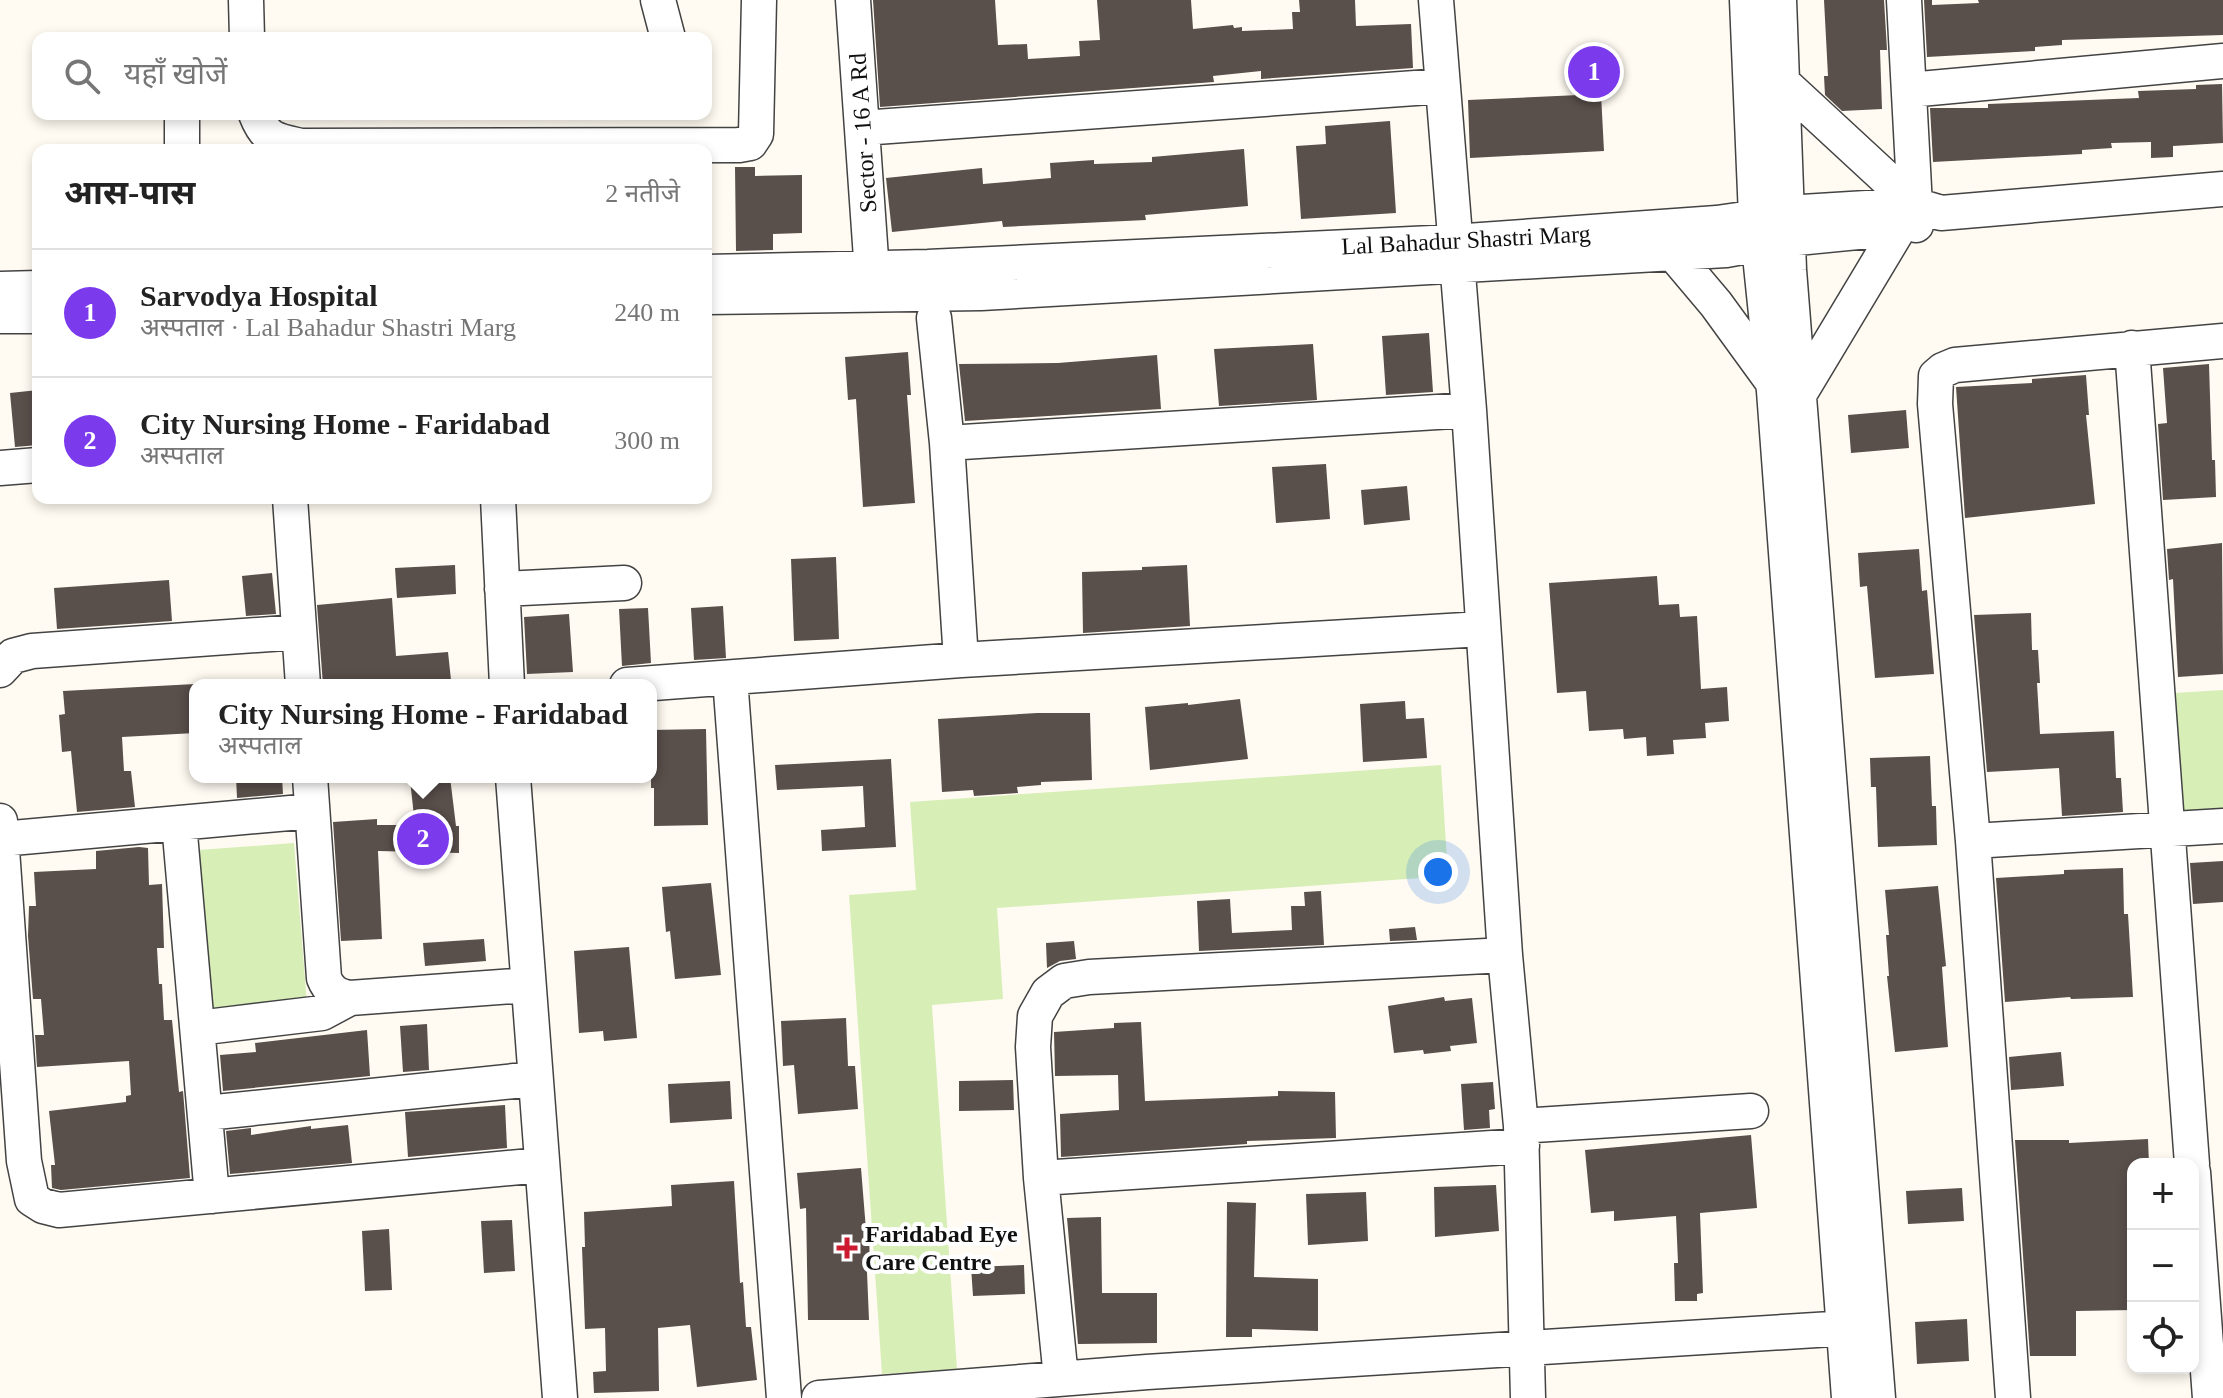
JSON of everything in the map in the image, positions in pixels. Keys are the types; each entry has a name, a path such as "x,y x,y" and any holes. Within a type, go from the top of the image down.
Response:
{"street":[{"path":"246,0 247,32"},
{"path":"658,0 666,32"},
{"path":"348,144 676,130 739,145 750,143 756,134 759,0"},
{"name":"Sector - 16 A Rd","path":"853,0 873,280"},
{"path":"1436,0 1469,410 1505,955 1522,1136 1528,1398"},
{"path":"1747,0 1786,387 1858,1327 1878,1398"},
{"path":"1772,228 1782,82 1779,0"},
{"path":"1786,387 1918,218 1904,0"},
{"path":"1909,90 2223,61"},
{"path":"1782,82 1918,218"},
{"path":"862,128 1443,86"},
{"path":"182,120 182,144"},
{"path":"258,120 270,139 292,144"},
{"name":"Lal Bahadur Shastri Marg","path":"1455,254 1717,223 1772,228 1918,218 2223,189"},
{"path":"712,272 873,280 981,293 1455,254 1726,250 1772,228"},
{"path":"1673,253 1786,387"},
{"path":"712,296 873,280"},
{"path":"0,289 32,288"},
{"path":"0,316 32,316"},
{"path":"934,318 947,443 961,660"},
{"path":"2013,1398 1973,841 1935,404 1936,376 1955,365 2223,341"},
{"path":"2132,348 2192,1158"},
{"path":"947,443 1469,410"},
{"path":"0,468 32,465"},
{"path":"290,504 303,679"},
{"path":"498,504 507,679"},
{"path":"502,589 624,583"},
{"path":"657,683 961,660 1482,629"},
{"path":"0,670 13,656 32,651 299,632"},
{"path":"730,678 784,1398"},
{"path":"310,783 324,978 328,987 338,996 350,998 528,985"},
{"path":"513,783 560,1398"},
{"path":"312,811 179,823 1,830 24,1161 32,1199 59,1210 541,1165"},
{"path":"179,823 212,1196"},
{"path":"1973,841 2223,826"},
{"path":"1041,1385 1041,1178 1033,1047 1035,1016 1048,993 1064,981 1089,977 1505,955"},
{"path":"198,1028 322,1013 350,998"},
{"path":"206,1113 534,1079"},
{"path":"1041,1178 1522,1136 1751,1111"},
{"path":"2197,1230 2210,1398"},
{"path":"819,1398 1041,1385 1148,1385 1525,1347 1858,1327"},
{"path":"1849,1398 1858,1327"}],"green space":[{"path":"2223,690 2223,810 2183,813 2174,693"},
{"path":"1441,765 1448,876 997,908 1003,999 932,1005 957,1369 882,1374 849,895 916,890 910,802"},
{"path":"294,843 307,1004 211,1011 198,850"}],"building":[{"path":"873,0 995,0 998,45 1027,44 1028,59 1080,56 1079,41 1100,40 1097,0 1191,0 1193,29 1233,25 1234,28 1242,27 1242,31 1293,29 1292,12 1300,12 1299,0 1355,0 1356,26 1411,24 1413,68 1261,79 1261,71 1213,76 1214,82 880,107"},
{"path":"1824,0 1884,0 1887,50 1880,50 1882,109 1842,111 1825,95 1824,76 1828,76"},
{"path":"1924,0 1932,0 1932,5 1979,3 1978,0 2223,0 2223,35 2062,40 2062,45 2035,47 2035,51 1927,57"},
{"path":"2222,84 2223,143 2173,146 2173,157 2151,158 2151,142 2111,143 2112,148 2082,150 2082,154 1933,162 1930,108 1988,108 1988,104 2139,98 2138,91 2196,89 2196,85"},
{"path":"1601,94 1604,151 1470,158 1468,100"},
{"path":"1390,121 1396,213 1301,219 1296,146 1326,144 1325,126"},
{"path":"1244,149 1248,206 1145,215 1146,220 1003,227 1002,221 892,232 886,178 982,168 983,184 1051,178 1050,163 1094,160 1094,164 1152,162 1152,157"},
{"path":"735,167 755,167 755,176 802,175 802,233 773,234 773,250 736,251"},
{"path":"1429,333 1433,392 1386,395 1382,336"},
{"path":"1313,344 1317,400 1219,406 1214,349"},
{"path":"908,352 911,395 907,395 915,503 863,507 856,399 848,400 845,357"},
{"path":"1157,355 1161,409 965,421 959,364 1058,363"},
{"path":"2209,364 2216,497 2163,500 2158,424 2167,423 2163,368"},
{"path":"2086,375 2089,415 2086,415 2095,504 1965,518 1956,387 2032,383 2032,379"},
{"path":"32,391 32,446 15,447 10,393"},
{"path":"1906,410 1909,448 1851,453 1848,415"},
{"path":"1326,464 1330,519 1276,523 1272,467"},
{"path":"1407,486 1410,520 1364,525 1361,490"},
{"path":"2222,543 2223,674 2178,677 2173,579 2169,580 2167,549"},
{"path":"1919,549 1922,591 1927,590 1934,674 1875,678 1867,586 1860,587 1858,553"},
{"path":"836,557 839,639 794,641 791,559"},
{"path":"455,565 456,594 397,598 395,568"},
{"path":"1187,565 1190,626 1083,633 1082,572"},
{"path":"272,573 276,614 246,616 242,576"},
{"path":"1657,576 1659,605 1679,604 1680,617 1697,616 1701,689 1727,687 1729,721 1705,723 1706,738 1673,740 1674,754 1647,756 1646,737 1624,739 1623,729 1589,731 1586,691 1557,693 1549,583"},
{"path":"169,580 172,621 57,629 54,588"},
{"path":"392,598 396,656 448,652 451,679 323,679 317,605"},
{"path":"723,606 726,658 694,660 691,608"},
{"path":"648,608 651,663 622,666 619,609"},
{"path":"2031,613 2032,650 2038,650 2040,734 2114,731 2116,778 2121,778 2123,812 2062,816 2059,768 1987,772 1974,615"},
{"path":"569,614 573,672 527,674 524,617"},
{"path":"189,684 189,733 122,737 124,771 131,771 135,807 77,812 71,751 62,752 59,715 65,714 63,691"},
{"path":"1240,699 1248,759 1150,770 1145,707"},
{"path":"1405,701 1406,719 1424,718 1427,758 1363,762 1360,704"},
{"path":"1090,713 1092,780 1041,782 1041,785 1017,787 1018,793 974,796 973,790 942,792 938,719"},
{"path":"706,729 708,825 654,826 654,788 651,788 651,783 657,783 657,730"},
{"path":"1930,756 1937,845 1878,847 1876,787 1871,787 1870,758"},
{"path":"891,759 896,847 822,851 821,830 865,827 863,786 777,790 775,765"},
{"path":"236,783 282,783 283,794 237,798"},
{"path":"410,783 451,783 456,826 459,826 459,853 378,851 382,939 341,941 333,822 377,819 377,825 415,825"},
{"path":"148,848 149,885 162,884 164,948 157,948 159,984 162,984 164,1020 172,1020 179,1092 183,1091 190,1178 61,1190 52,1188 51,1165 55,1165 49,1111 126,1102 126,1096 131,1095 129,1061 37,1067 35,1035 44,1035 41,999 33,999 28,936 29,906 36,906 34,872 96,869 96,851"},
{"path":"2223,861 2223,902 2193,904 2190,863"},
{"path":"2123,868 2124,914 2128,914 2133,997 2070,997 2005,1002 1996,878 2064,874 2064,870"},
{"path":"711,883 721,975 675,979 662,887"},
{"path":"1938,886 1946,966 1942,967 1948,1047 1895,1052 1887,976 1886,935 1889,935 1885,890"},
{"path":"1321,891 1324,945 1199,951 1197,901 1230,899 1232,933 1292,930 1291,906 1305,906 1304,892"},
{"path":"1415,927 1417,940 1390,941 1389,929"},
{"path":"484,939 486,961 425,966 423,943"},
{"path":"1074,941 1076,959 1060,961 1047,968 1046,943"},
{"path":"629,947 637,1038 604,1041 603,1031 579,1033 574,951"},
{"path":"1444,997 1445,1001 1472,998 1477,1043 1450,1046 1451,1051 1394,1053 1388,1006"},
{"path":"846,1018 848,1066 855,1066 858,1109 798,1114 794,1065 783,1066 781,1021"},
{"path":"1141,1022 1145,1101 1278,1096 1278,1091 1335,1092 1336,1138 1247,1141 1247,1144 1061,1157 1060,1114 1119,1110 1118,1075 1055,1076 1054,1032 1114,1028 1114,1023"},
{"path":"427,1024 429,1070 403,1072 400,1026"},
{"path":"367,1030 370,1076 223,1091 220,1055 256,1052 255,1043"},
{"path":"2061,1052 2064,1086 2011,1090 2009,1057"},
{"path":"1013,1080 1014,1110 959,1111 959,1081"},
{"path":"730,1081 732,1119 670,1123 668,1084"},
{"path":"1493,1082 1495,1109 1489,1110 1490,1128 1464,1130 1461,1084"},
{"path":"505,1105 507,1148 408,1157 405,1112"},
{"path":"348,1125 352,1163 230,1174 226,1131 251,1128 251,1135 311,1126 311,1129"},
{"path":"1751,1135 1757,1208 1700,1213 1703,1293 1697,1294 1697,1301 1675,1301 1674,1263 1678,1263 1676,1216 1614,1221 1614,1211 1591,1213 1585,1150"},
{"path":"2148,1139 2149,1158 2127,1158 2127,1310 2076,1311 2076,1356 2030,1356 2015,1140 2069,1140 2069,1143"},
{"path":"861,1168 866,1230 869,1230 869,1320 808,1320 806,1208 800,1209 797,1173"},
{"path":"734,1181 740,1283 743,1282 746,1327 751,1327 757,1380 697,1387 690,1325 658,1328 659,1391 594,1393 593,1372 606,1371 605,1328 585,1329 584,1212 672,1206 671,1185"},
{"path":"1496,1185 1499,1231 1435,1237 1434,1187"},
{"path":"1962,1188 1964,1221 1908,1224 1906,1191"},
{"path":"1366,1192 1368,1241 1308,1245 1306,1194"},
{"path":"1227,1202 1256,1203 1254,1277 1318,1279 1318,1331 1252,1329 1252,1337 1226,1337"},
{"path":"1101,1217 1102,1293 1157,1293 1157,1343 1078,1344 1067,1218"},
{"path":"512,1220 515,1271 484,1273 481,1221"},
{"path":"389,1229 392,1290 365,1291 362,1231"},
{"path":"1024,1265 1025,1294 973,1296 971,1267"},
{"path":"1967,1319 1969,1361 1917,1364 1915,1322"}],"place":[{"name":"Sarvodya Hospital","path":"1594,72"},
{"name":"City Nursing Home - Faridabad","path":"423,839"},
{"name":"Faridabad Eye Care Centre","path":"847,1248"}]}
